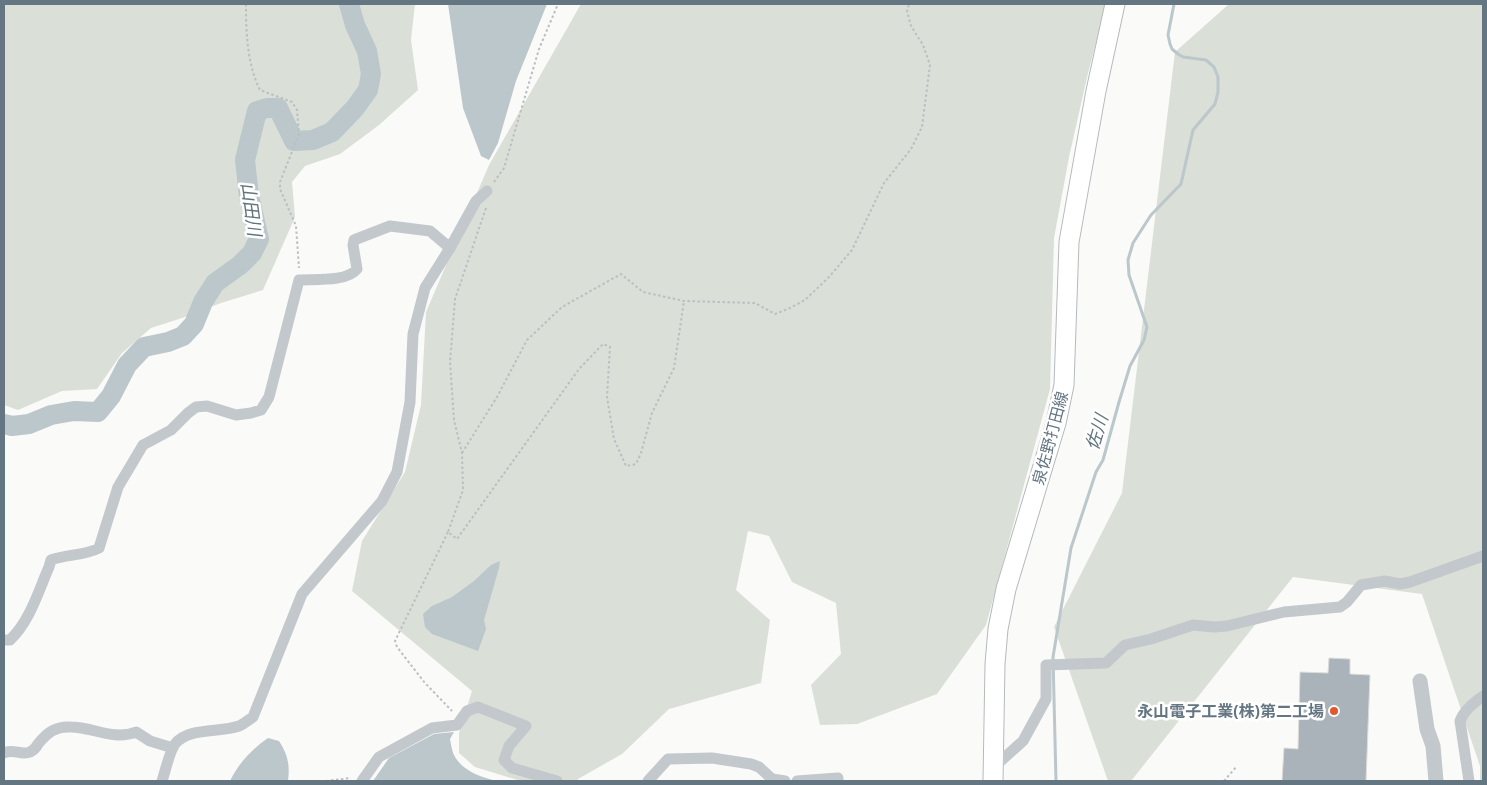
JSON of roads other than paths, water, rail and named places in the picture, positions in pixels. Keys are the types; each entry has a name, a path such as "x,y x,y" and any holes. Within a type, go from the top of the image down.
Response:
{"main road":[{"name":"泉佐野打田線","path":"994,774 995,664 998,629 1006,590 1056,423 1064,385 1069,242 1096,91 1115,4"}],"street":[{"path":"162,781 174,745 182,737 239,726 253,717 302,594 382,501 397,472 410,402 413,334 425,288 476,201 487,191"},
{"path":"4,640 10,640 25,621 51,560 67,555 90,553 99,548 118,487 143,445 170,430 196,407 207,406 236,415 251,414 261,410 269,397 299,280 344,278 353,274 357,270 353,246 354,240 390,226 430,231 450,248"},
{"path":"994,774 1023,741 1046,699 1046,665 1106,663 1126,645 1151,639 1193,624 1214,628 1284,612 1340,607 1347,602 1361,585 1385,581 1400,584 1410,582 1483,556"},
{"path":"1420,681 1427,729 1433,746 1436,781"},
{"path":"1469,781 1460,721 1468,709 1483,696"},
{"path":"362,781 379,757 432,728 457,725 467,710 478,707 526,726 509,746 504,760 512,768 557,781"},
{"path":"4,753 9,750 26,754 33,751 46,734 54,729 73,726 116,736 136,732 150,741 173,748"},
{"path":"648,781 668,759 712,758 752,764 772,779 785,781"},
{"path":"797,781 838,778 838,781"}],"waterway":[{"name":"山田川","path":"4,424 12,426 29,424 51,415 74,411 98,412 111,396 127,365 144,347 168,342 183,336 194,324 203,302 215,283 240,265 252,253 259,239 249,196 245,160 257,111 267,108 278,108 294,141 313,140 332,132 355,108 368,90 371,74 367,51 355,25 349,4"},
{"name":"佐川","path":"1056,781 1053,657 1071,548 1096,472 1103,460 1130,366 1144,340 1147,327 1129,275 1128,260 1133,243 1151,215 1181,184 1193,130 1215,104 1218,92 1218,77 1214,67 1206,60 1183,57 1172,49 1168,35 1174,4"}],"place":[{"name":"永山電子工業(株)第二工場","path":"1334,711"}]}
